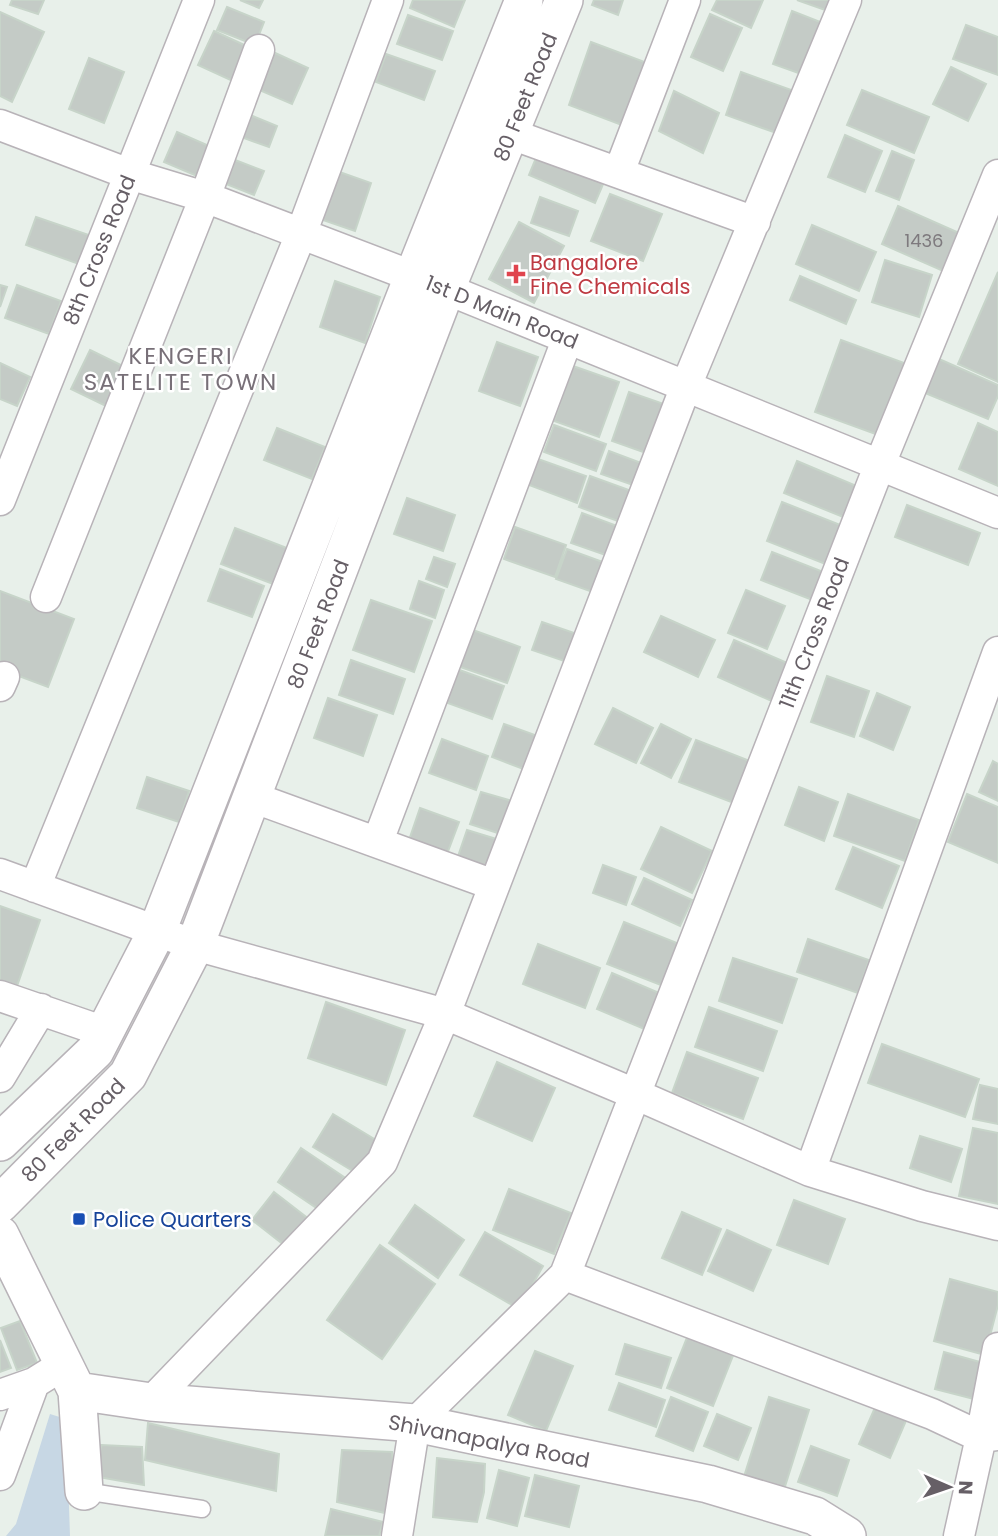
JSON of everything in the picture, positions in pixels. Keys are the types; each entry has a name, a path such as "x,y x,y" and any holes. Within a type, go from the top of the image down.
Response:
{"street":[{"name":"8th Cross Road","path":"0,500 199,0"},
{"path":"35,887 301,234 388,0"},
{"name":"80 Feet Road","path":"0,1142 95,1051 157,931 524,0"},
{"name":"80 Feet Road","path":"0,1203 128,1075 195,945 446,289 564,0"},
{"path":"619,172 685,0"},
{"path":"151,1402 382,1162 444,1014 686,386 846,0"},
{"path":"46,597 205,197 259,50"},
{"name":"1st D Main Road","path":"0,125 129,174 205,197 446,289 998,513"},
{"path":"511,134 755,222"},
{"name":"11th Cross Road","path":"565,1275 880,464 998,175"},
{"path":"378,841 569,339"},
{"path":"810,1171 992,689 998,652"},
{"path":"252,797 494,885"},
{"path":"0,874 195,945 444,1014 810,1171 922,1206 998,1225"},
{"path":"0,996 105,1032"},
{"path":"0,1077 41,1009"},
{"path":"0,1235 58,1380 84,1490"},
{"path":"397,1536 415,1423 565,1275 990,1436"},
{"path":"959,1536 990,1436 998,1348"},
{"path":"0,1395 58,1380"},
{"path":"0,1475 58,1380"},
{"name":"Shivanapalya Road","path":"58,1380 151,1402 415,1423 708,1484 815,1516 840,1534"}],"lane":[{"path":"84,1490 202,1509"}],"shaded area":[{"path":"50,1414 66,1419 70,1536 6,1536 16,1524"}],"building":[{"path":"12,0 44,0 38,14 10,5"},
{"path":"240,0 263,0 259,8"},
{"path":"413,0 465,0 454,27 410,8"},
{"path":"594,0 623,0 618,15 592,5"},
{"path":"717,0 763,0 751,28 712,10"},
{"path":"797,0 832,0 828,11"},
{"path":"227,7 264,22 255,45 217,30"},
{"path":"792,11 823,23 804,75 773,64"},
{"path":"0,12 44,32 12,102 0,96"},
{"path":"710,14 742,28 723,71 691,57"},
{"path":"408,15 453,31 442,60 397,44"},
{"path":"966,25 998,37 998,75 953,59"},
{"path":"214,31 253,49 237,83 198,65"},
{"path":"591,42 650,64 627,127 569,105"},
{"path":"273,52 308,68 292,104 257,89"},
{"path":"386,54 435,71 424,100 376,82"},
{"path":"89,58 124,72 104,123 69,109"},
{"path":"951,67 986,84 968,121 933,104"},
{"path":"741,72 797,92 782,135 726,115"},
{"path":"862,90 929,117 914,153 847,125"},
{"path":"674,91 719,113 703,153 659,131"},
{"path":"250,115 277,126 269,147 241,137"},
{"path":"177,132 216,149 204,179 164,162"},
{"path":"845,135 882,151 865,192 828,177"},
{"path":"892,151 914,160 899,200 876,191"},
{"path":"538,153 604,182 595,203 529,175"},
{"path":"235,160 264,171 254,195 226,184"},
{"path":"331,169 371,183 355,231 314,217"},
{"path":"610,194 662,214 643,261 591,241"},
{"path":"540,197 578,211 569,236 531,223"},
{"path":"898,206 966,236 950,274 882,244"},
{"path":"36,217 89,235 79,264 26,245"},
{"path":"519,222 564,246 534,303 489,279"},
{"path":"812,225 876,252 859,291 796,264"},
{"path":"885,260 932,275 919,317 872,302"},
{"path":"998,272 998,382 958,364"},
{"path":"800,276 856,300 846,324 790,300"},
{"path":"335,281 380,297 365,343 320,327"},
{"path":"0,285 7,287 0,307"},
{"path":"17,285 61,301 49,334 5,318"},
{"path":"841,340 907,364 881,436 815,412"},
{"path":"497,342 538,357 520,406 479,391"},
{"path":"90,350 131,370 112,409 71,389"},
{"path":"939,359 998,385 998,396 988,419 925,393"},
{"path":"0,363 30,377 17,406 0,399"},
{"path":"573,366 619,382 599,437 554,421"},
{"path":"629,392 664,404 646,453 612,441"},
{"path":"978,423 998,432 998,486 959,469"},
{"path":"554,425 606,444 596,471 544,452"},
{"path":"277,428 325,447 312,479 264,460"},
{"path":"609,451 644,464 636,486 601,474"},
{"path":"538,459 586,476 577,503 529,485"},
{"path":"797,461 866,490 853,521 784,493"},
{"path":"590,476 640,494 629,525 579,507"},
{"path":"407,498 455,515 443,551 394,534"},
{"path":"782,502 848,528 833,567 767,541"},
{"path":"907,505 980,533 968,565 895,537"},
{"path":"582,513 628,530 617,559 571,543"},
{"path":"515,527 566,545 555,577 504,559"},
{"path":"235,528 287,548 273,584 221,564"},
{"path":"567,549 614,566 604,596 556,579"},
{"path":"772,552 826,573 815,601 761,580"},
{"path":"434,557 455,564 447,587 426,579"},
{"path":"220,569 264,586 252,617 208,601"},
{"path":"419,581 444,590 435,618 410,609"},
{"path":"746,590 785,606 767,649 728,633"},
{"path":"0,591 74,619 48,687 0,669"},
{"path":"371,600 432,621 414,672 353,650"},
{"path":"661,616 715,640 698,677 644,652"},
{"path":"542,622 586,637 576,665 532,650"},
{"path":"470,629 520,647 507,683 457,666"},
{"path":"734,640 792,665 776,703 718,677"},
{"path":"351,660 405,679 393,714 339,695"},
{"path":"454,668 504,686 492,719 442,701"},
{"path":"827,676 869,691 854,737 811,722"},
{"path":"877,693 910,707 893,750 860,736"},
{"path":"328,698 377,715 363,756 314,738"},
{"path":"613,708 653,728 636,763 595,744"},
{"path":"504,724 546,739 534,773 492,757"},
{"path":"661,724 691,739 671,778 641,763"},
{"path":"442,739 488,756 476,790 429,773"},
{"path":"696,740 755,763 739,805 679,782"},
{"path":"993,761 998,764 998,801 979,792"},
{"path":"147,777 189,791 179,822 137,808"},
{"path":"799,787 838,802 824,841 785,825"},
{"path":"481,792 519,803 507,836 470,824"},
{"path":"848,794 919,820 905,861 834,836"},
{"path":"967,794 998,807 998,863 948,842"},
{"path":"420,808 459,822 444,862 406,849"},
{"path":"661,827 712,851 692,893 641,869"},
{"path":"467,830 506,842 493,880 454,868"},
{"path":"853,847 899,866 882,908 836,889"},
{"path":"603,865 636,877 626,905 593,893"},
{"path":"644,878 692,900 680,926 632,904"},
{"path":"0,906 40,920 16,989 0,983"},
{"path":"624,922 687,947 671,989 607,964"},
{"path":"808,939 869,960 858,993 797,972"},
{"path":"538,944 600,968 585,1008 523,984"},
{"path":"733,958 797,979 782,1023 719,1001"},
{"path":"612,973 664,995 649,1031 597,1009"},
{"path":"326,1002 405,1030 386,1085 308,1058"},
{"path":"709,1007 777,1031 763,1071 695,1047"},
{"path":"882,1044 979,1079 965,1117 868,1083"},
{"path":"687,1052 758,1078 743,1119 672,1093"},
{"path":"497,1062 555,1088 532,1141 474,1116"},
{"path":"980,1085 998,1089 998,1124 973,1119"},
{"path":"333,1114 381,1143 361,1176 313,1147"},
{"path":"973,1128 998,1133 998,1204 959,1196"},
{"path":"920,1136 962,1149 951,1182 910,1168"},
{"path":"301,1148 344,1177 321,1211 278,1182"},
{"path":"509,1189 571,1213 554,1254 493,1230"},
{"path":"274,1192 314,1223 293,1252 252,1220"},
{"path":"794,1200 845,1219 828,1264 777,1245"},
{"path":"415,1205 464,1240 438,1278 389,1243"},
{"path":"682,1212 721,1229 702,1275 662,1258"},
{"path":"727,1230 771,1250 753,1291 708,1271"},
{"path":"485,1232 543,1266 519,1309 460,1275"},
{"path":"380,1245 435,1284 382,1359 327,1320"},
{"path":"950,1279 998,1292 998,1305 985,1355 934,1341"},
{"path":"20,1321 37,1363 17,1370 1,1328"},
{"path":"688,1335 734,1353 713,1406 667,1388"},
{"path":"0,1340 11,1368 0,1372"},
{"path":"625,1344 671,1358 661,1388 616,1374"},
{"path":"535,1351 573,1366 546,1431 508,1415"},
{"path":"944,1352 987,1364 978,1400 935,1389"},
{"path":"619,1383 665,1400 656,1427 609,1410"},
{"path":"671,1397 708,1412 693,1451 656,1436"},
{"path":"769,1397 809,1410 782,1496 742,1483"},
{"path":"877,1403 908,1416 890,1458 859,1444"},
{"path":"717,1414 751,1428 738,1460 704,1446"},
{"path":"148,1423 279,1454 276,1491 145,1460"},
{"path":"101,1445 142,1447 144,1485 98,1477"},
{"path":"811,1446 849,1460 837,1496 798,1482"},
{"path":"342,1450 392,1452 395,1480 389,1514 337,1502"},
{"path":"437,1458 485,1464 484,1492 477,1522 433,1517"},
{"path":"499,1470 529,1478 517,1526 487,1518"},
{"path":"535,1475 579,1486 569,1527 525,1516"},
{"path":"331,1509 383,1522 379,1536 325,1536"}],"place":[{"name":"Bangalore Fine Chemicals","path":"516,274"},
{"name":"Police Quarters","path":"79,1219"}],"district":[{"name":"KENGERI SATELITE TOWN","path":"181,369"}]}
